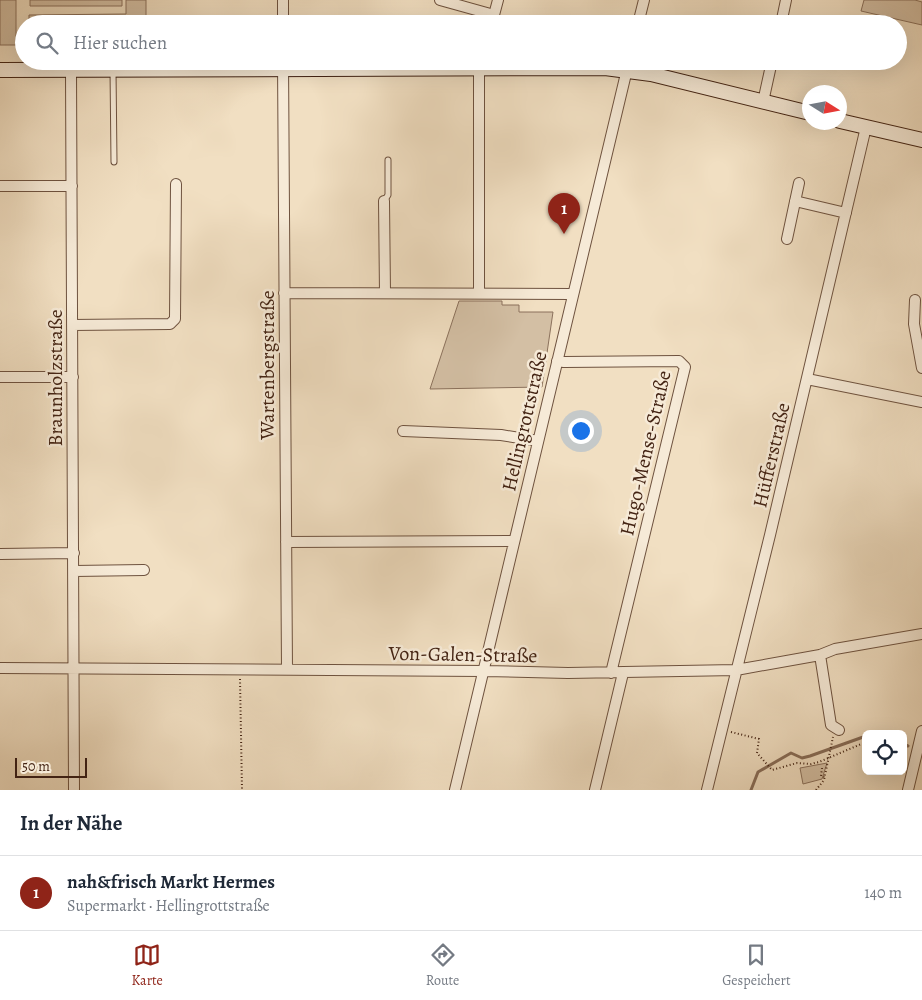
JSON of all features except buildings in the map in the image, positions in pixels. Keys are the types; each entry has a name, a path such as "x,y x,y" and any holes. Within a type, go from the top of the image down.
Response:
{"street":[{"path":"283,0 283,15"},
{"path":"440,0 494,15 498,0"},
{"path":"640,15 644,0"},
{"path":"783,15 786,0"},
{"path":"0,70 113,70"},
{"name":"Braunholzstraße","path":"71,70 74,790"},
{"name":"Wartenbergstraße","path":"284,70 287,669"},
{"path":"479,70 479,293"},
{"name":"Hellingrottstraße","path":"455,790 627,70"},
{"path":"643,70 802,111"},
{"path":"763,102 770,70"},
{"path":"847,122 922,140"},
{"name":"Hüfferstraße","path":"707,790 866,127"},
{"path":"786,239 800,183"},
{"path":"72,324 170,324 175,319 176,184"},
{"path":"0,186 72,186"},
{"path":"384,201 385,293"},
{"path":"795,201 846,212"},
{"path":"284,293 573,294"},
{"path":"915,300 922,368"},
{"name":"Hugo-Mense-Straße","path":"557,361 679,361 685,367 611,673"},
{"path":"0,377 73,377"},
{"path":"807,379 922,402"},
{"path":"403,431 501,435 538,441"},
{"path":"286,542 514,541"},
{"path":"0,554 74,553"},
{"path":"74,571 144,570"},
{"name":"Von-Galen-Straße","path":"0,668 611,673 736,670 820,655 835,649 922,634"},
{"path":"820,655 831,725 839,730"},
{"path":"595,790 622,672"},
{"path":"908,790 922,732"}],"lane":[{"path":"113,70 114,162"},
{"path":"384,201 388,195 388,160"}],"path":[{"path":"240,670 242,790"},
{"path":"722,730 759,739 757,753 762,761 772,770 798,763 812,764 862,743"},
{"path":"816,790 825,777 834,741"},
{"path":"822,768 821,776 825,777"}],"shaded area":[{"path":"0,0 16,0 15,45 0,45"},
{"path":"30,0 122,0 122,6 30,6"},
{"path":"126,0 146,0 146,15 29,15 126,14"},
{"path":"864,0 915,0 922,2 922,25 907,22 907,15 878,15 861,11"},
{"path":"459,301 502,301 502,305 519,305 519,312 553,312 542,387 430,389"},
{"path":"827,763 822,779 803,784 800,768"}],"waterway":[{"path":"751,790 758,772 791,753 802,758 862,737"}],"place":[{"name":"nah&frisch Markt Hermes","path":"564,234"}]}
